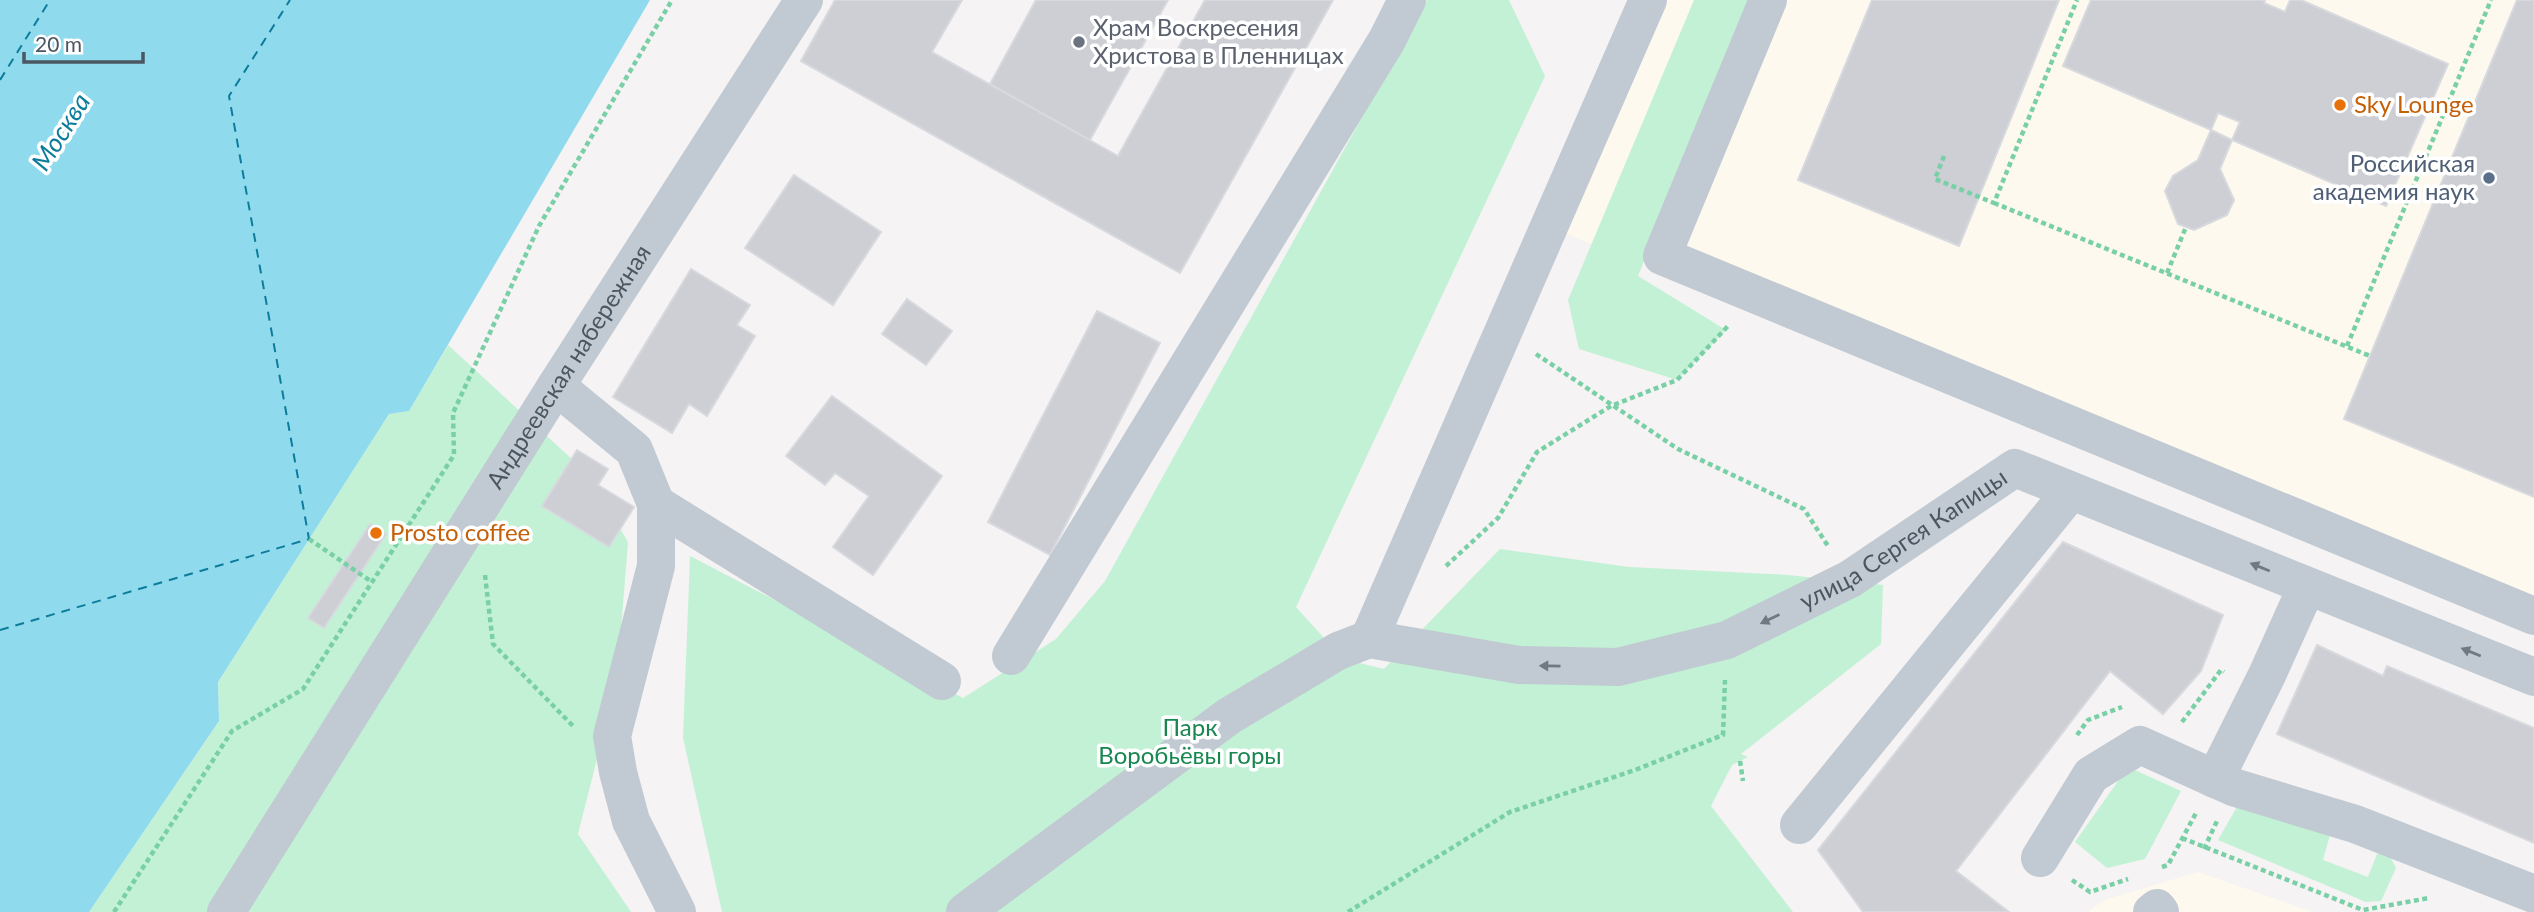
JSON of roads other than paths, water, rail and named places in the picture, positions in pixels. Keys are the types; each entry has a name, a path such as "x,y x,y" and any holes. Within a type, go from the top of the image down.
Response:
{"street":[{"name":"Андреевская набережная","path":"226,912 555,386 804,0"},
{"path":"1011,656 1373,64 1407,0"},
{"path":"965,912 1229,716 1338,651 1368,639 1647,0"},
{"path":"1768,0 1662,256 2534,617"},
{"path":"555,386 634,450 656,504 656,566 612,736 631,821 677,912"},
{"name":"улица Сергея Капицы","path":"1368,639 1519,665 1618,667 1727,640 1850,579 2015,468 2534,677"},
{"path":"1799,825 2071,491"},
{"path":"656,504 942,681"},
{"path":"2215,779 2267,676 2307,586"},
{"path":"2040,858 2091,775 2140,745 2215,779 2355,824 2534,894"},
{"path":"2152,912 2157,908 2160,912"}],"water":[{"name":"Москва","path":"0,0 650,0 409,411 389,414 218,682 219,721 89,912 0,912"}],"place":[{"name":"Храм Воскресения Христова в Пленницах","path":"1079,42"},
{"name":"Sky Lounge","path":"2340,105"},
{"name":"Российская академия наук","path":"2489,178"},
{"name":"Prosto coffee","path":"376,533"}],"park label":[{"name":"Парк Воробьёвы горы","path":"1190,742"}]}
